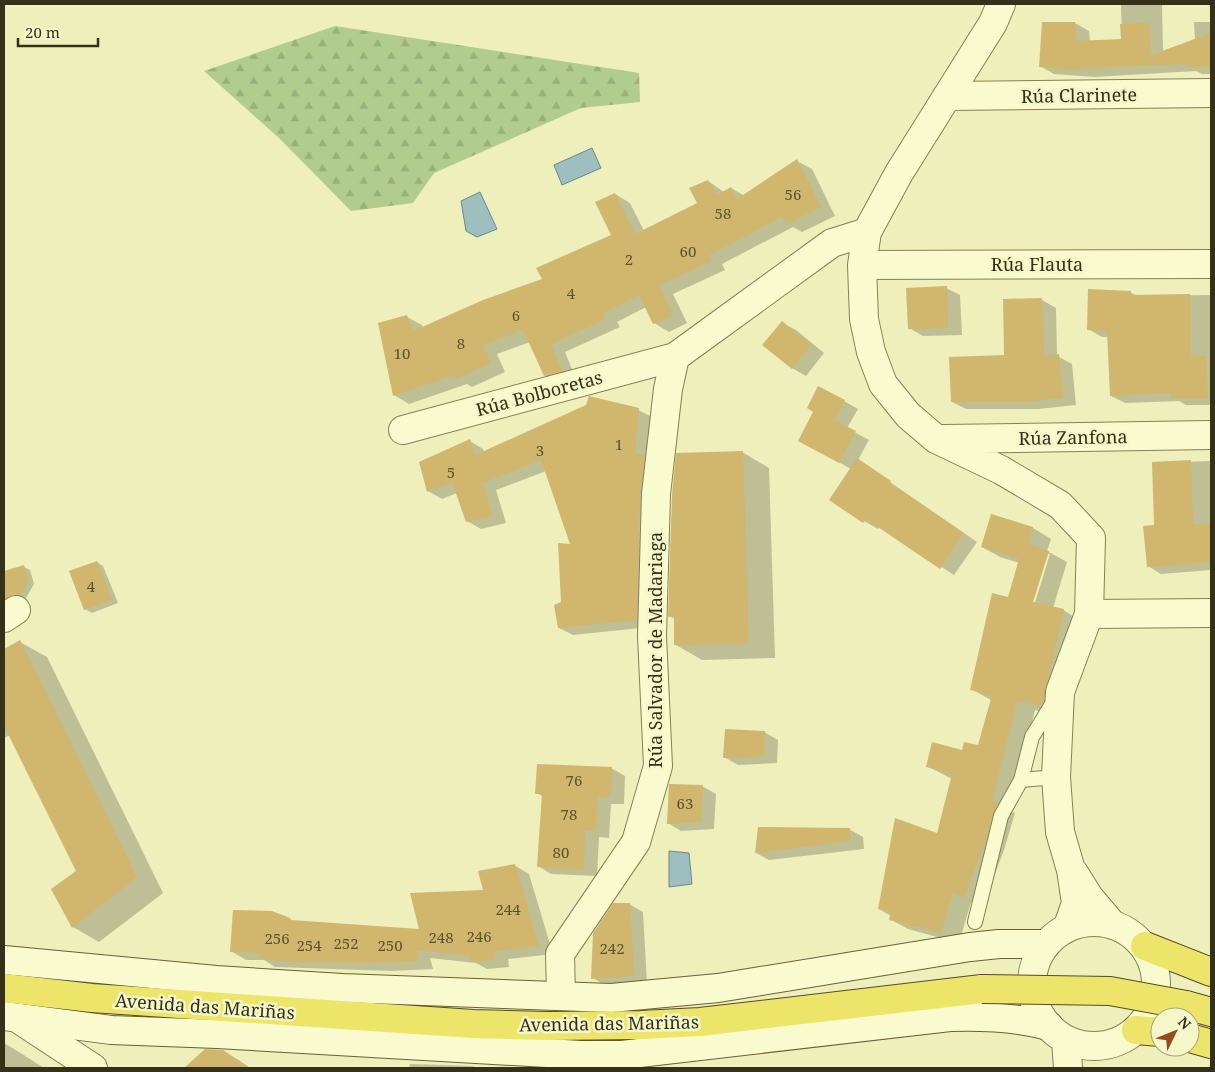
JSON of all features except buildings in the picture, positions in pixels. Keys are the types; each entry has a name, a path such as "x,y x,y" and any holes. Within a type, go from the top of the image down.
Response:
{"highway":[{"path":"1145,946 1211,972"},
{"name":"Avenida das Mariñas","path":"4,988 92,998 473,1024 548,1026 700,1022 982,989 1110,991 1193,1007"}],"street":[{"path":"1001,4 994,23 899,173 867,232 862,265 864,319 871,352 883,384 908,414 936,439 1001,470 1060,505 1091,538 1089,614 1060,692 1056,777 1060,832 1071,870 1076,903 1068,926"},
{"name":"Rúa Clarinete","path":"947,96 1211,93"},
{"path":"675,357 832,243 867,232"},
{"name":"Rúa Flauta","path":"862,265 1211,264"},
{"name":"Rúa Bolboretas","path":"403,430 675,357"},
{"name":"Rúa Salvador de Madariaga","path":"561,995 560,954 636,842 658,766 652,636 656,494 668,389 675,357"},
{"name":"Rúa Zanfona","path":"936,439 1211,435"},
{"path":"1089,614 1211,614"},
{"path":"1071,870 1090,898 1111,923"},
{"path":"11,1017 111,1030 217,1034 583,1062 622,1054 950,1017 1033,1022 1058,1033 1093,1046 1106,1045 1148,1031 1148,1016 1155,999 1157,981 1153,963 1145,946 1130,932 1111,923 1096,921 1068,926 1046,944 1036,959 1032,985 1038,1011 1058,1033 1068,1068"},
{"path":"4,960 236,982 611,998 718,988 970,947 999,944 1046,944"},
{"path":"11,1017 93,1068"},
{"path":"1085,1068 1106,1045"}],"lane":[{"path":"975,922 1002,816 1021,780 1032,737 1060,692"},
{"path":"1021,780 1056,777"}],"green space":[{"path":"335,26 639,73 640,102 581,108 434,173 413,203 351,211 279,138 204,71"}],"water":[{"path":"592,148 601,168 562,185 554,165"},
{"path":"480,192 497,229 477,237 466,231 461,201"},
{"path":"669,851 689,853 692,884 669,887"}]}
